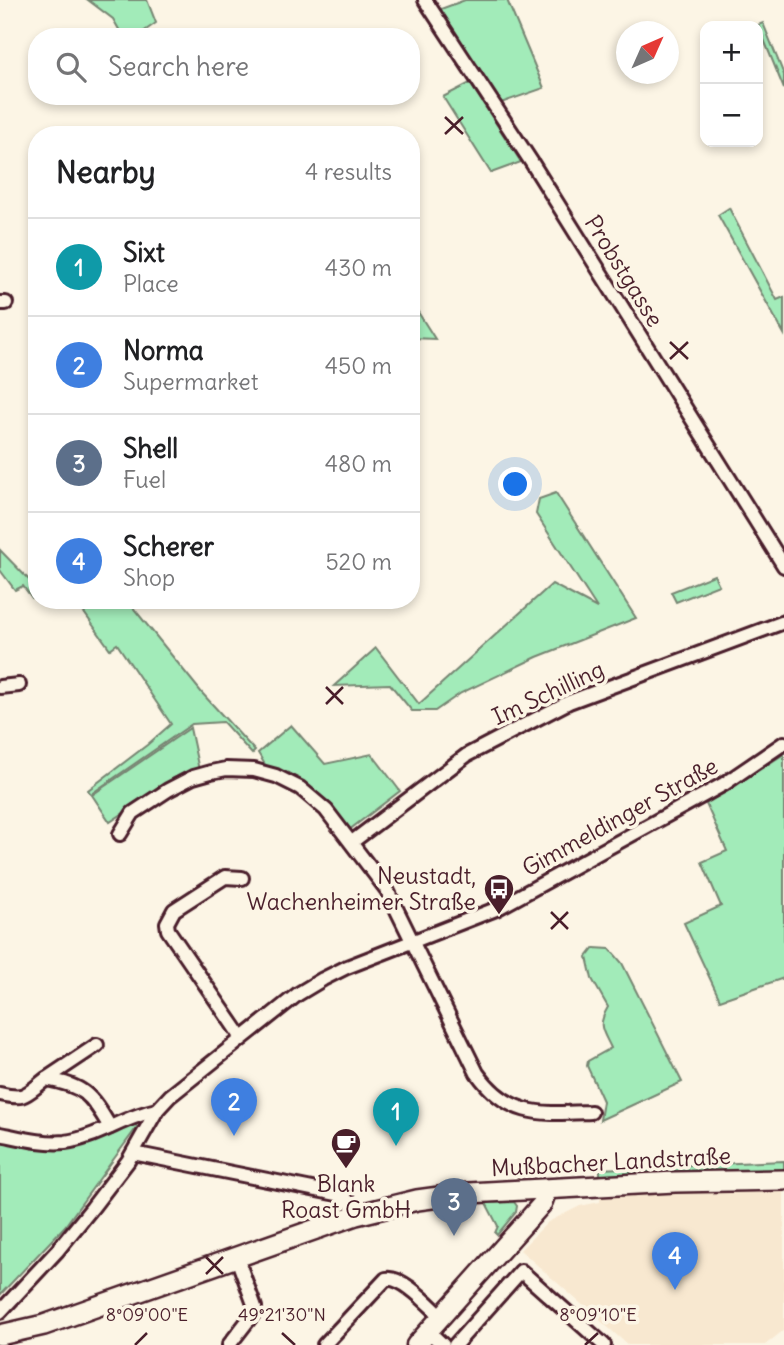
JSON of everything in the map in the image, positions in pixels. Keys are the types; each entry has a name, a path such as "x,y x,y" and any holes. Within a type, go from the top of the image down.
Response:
{"main road":[{"name":"Mußbacher Landstraße","path":"0,1335 44,1325 356,1215 440,1196 675,1182 784,1180"}],"street":[{"name":"Probstgasse","path":"425,0 539,174 784,566"},
{"name":"Im Schilling","path":"352,842 467,755 569,702 784,622"},
{"path":"0,687 19,685"},
{"name":"Gimmeldinger Straße","path":"0,1312 57,1251 133,1153 157,1110 170,1096 298,994 347,967 496,909 724,784 784,743"},
{"path":"120,834 133,813 168,790 193,777 211,772 254,770 276,776 300,788 326,810 387,890 477,1073 487,1087 510,1104 530,1112 591,1112"},
{"path":"242,878 225,877 174,910 167,923 168,930 242,1038"},
{"path":"0,1094 23,1097 97,1045"},
{"path":"46,1079 80,1088 94,1102 110,1127"},
{"path":"0,1134 50,1143 68,1142 139,1114 157,1110"},
{"path":"133,1153 342,1195 356,1215"},
{"path":"416,1345 542,1204 547,1190"},
{"path":"229,1345 253,1314 255,1307 237,1258"},
{"path":"455,1345 522,1271 603,1345"},
{"path":"324,1345 386,1279 401,1281 442,1317"},
{"path":"428,1331 443,1345"},
{"path":"0,1335 14,1345"}],"shaded area":[{"path":"784,1188 784,1330 765,1345 628,1345 520,1250 548,1222 580,1206 600,1202 600,1195"}],"green space":[{"path":"88,0 147,0 156,23 149,28 118,28 113,19"},
{"path":"465,0 507,0 544,88 498,104 438,10"},
{"path":"763,23 784,75 784,89 763,37"},
{"path":"470,83 521,162 491,173 443,97"},
{"path":"729,208 777,300 784,297 784,334 718,215"},
{"path":"420,315 435,339 420,338"},
{"path":"556,493 636,618 537,657 461,693 435,711 412,711 390,684 334,686 376,648 419,704 552,584 597,608 536,514 539,499"},
{"path":"0,550 28,579 28,593 23,586 15,590 0,570"},
{"path":"714,575 719,585 676,602 671,592"},
{"path":"81,609 134,609 202,693 255,751 252,754 223,722 192,724 91,794 88,790 171,724 117,644 110,649"},
{"path":"291,725 325,764 372,754 400,791 349,830 314,791 294,778 267,768 258,753"},
{"path":"190,728 199,770 175,779 110,822 92,795"},
{"path":"784,754 784,978 720,1000 684,923 721,906 702,862 727,851 706,804"},
{"path":"594,948 610,949 622,963 682,1082 600,1120 603,1101 587,1066 588,1061 611,1048 602,1028 608,1007 592,979 587,957"},
{"path":"134,1122 137,1127 65,1226 0,1295 0,1141 60,1150 94,1141"},
{"path":"784,1161 784,1172 600,1181 600,1169"},
{"path":"514,1202 517,1206 516,1212 497,1235 495,1233 498,1226 486,1203"}],"place":[{"name":"Neustadt, Wachenheimer Straße","path":"499,916"},
{"name":"Norma","path":"234,1136"},
{"name":"Sixt","path":"396,1146"},
{"name":"Blank Roast GmbH","path":"346,1170"},
{"name":"Shell","path":"454,1236"},
{"name":"Scherer","path":"675,1290"}]}
